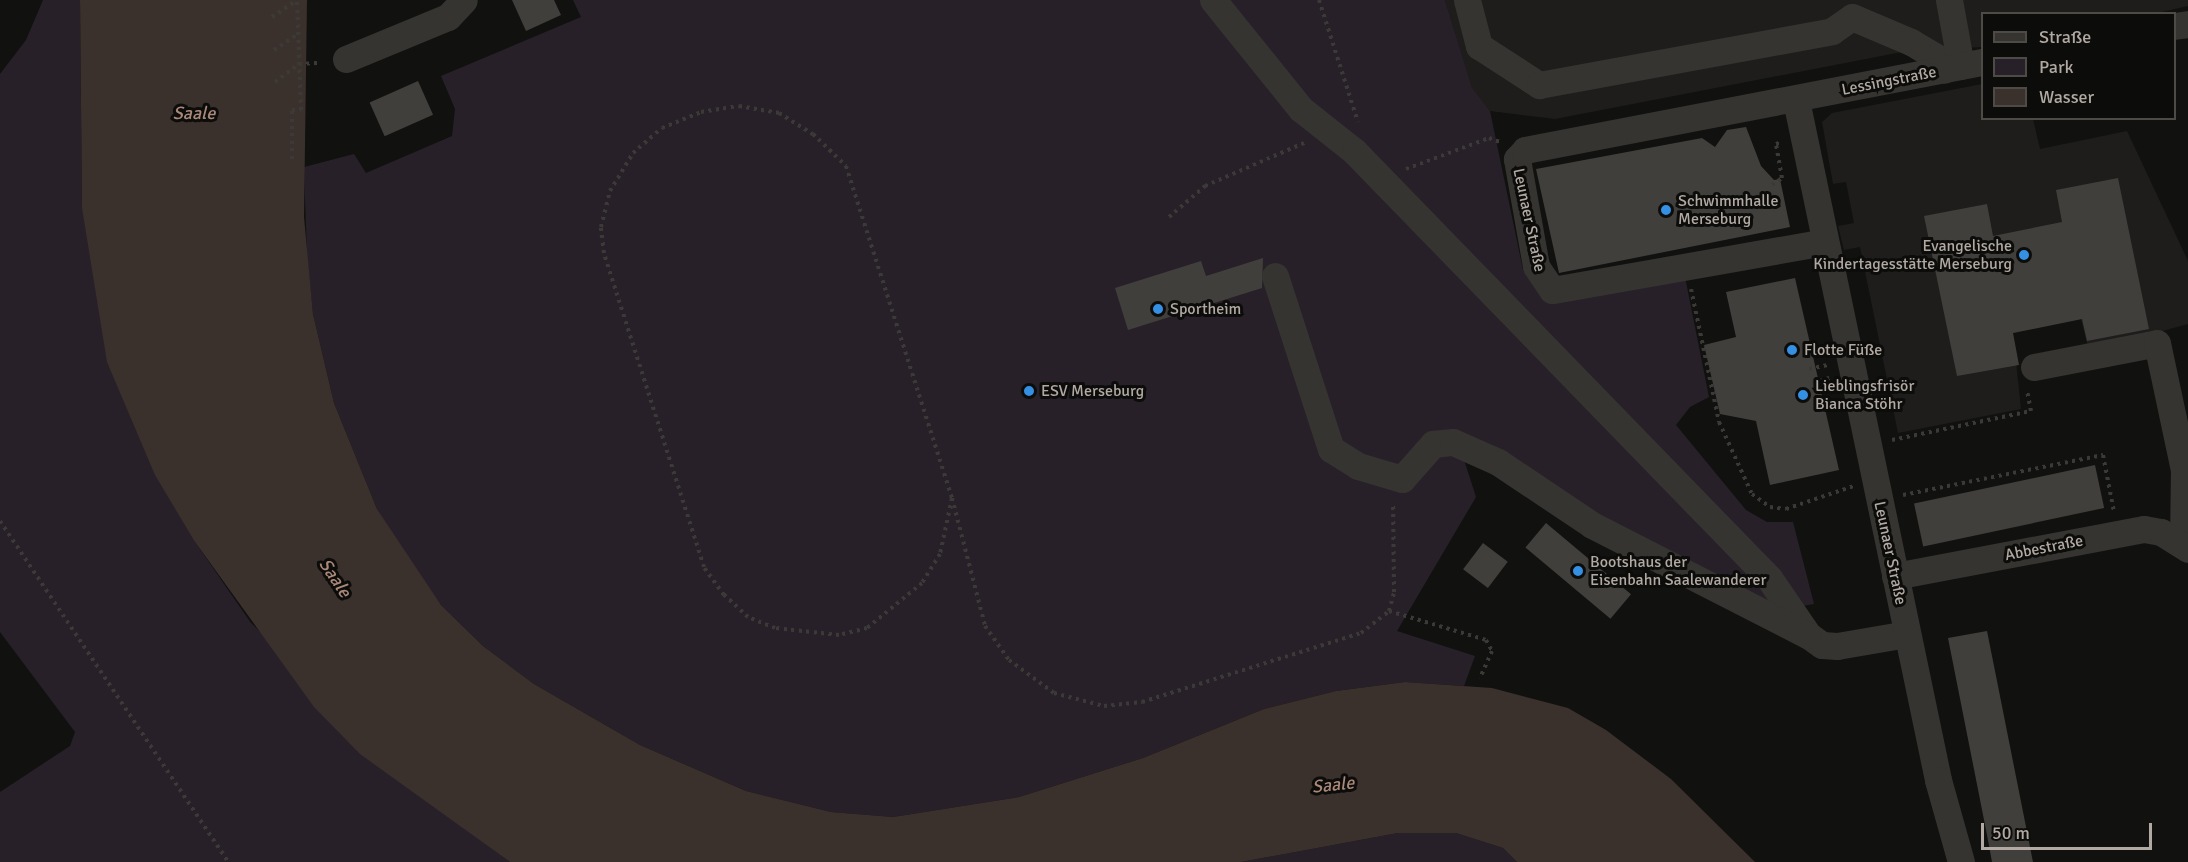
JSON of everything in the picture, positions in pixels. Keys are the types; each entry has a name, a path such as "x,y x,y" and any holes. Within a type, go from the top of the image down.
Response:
{"street":[{"path":"333,61 448,17 464,0"},
{"path":"1213,0 1301,109 1372,171 1762,570 1808,635"},
{"path":"1467,0 1479,46 1539,85 1832,31 1850,9 1936,57 1962,66"},
{"path":"1949,0 1962,66"},
{"name":"Lessingstraße","path":"1796,100 1962,66"},
{"name":"Leunaer Straße","path":"1825,242 1552,290 1536,266 1516,169 1520,155 1796,100 1825,242 1883,488 1895,576 1907,634 1961,862"},
{"path":"1275,276 1330,449 1358,466 1402,479 1433,444 1453,442 1498,462 1592,525 1808,635 1837,646 1907,634"},
{"path":"2034,367 2157,343 2184,470 2186,546"},
{"name":"Abbestraße","path":"1895,576 2144,529 2186,546"}],"path":[{"path":"272,17 297,0"},
{"path":"292,159 292,110 301,110 297,0"},
{"path":"1319,0 1361,130"},
{"path":"274,50 298,34"},
{"path":"275,82 299,64 333,61"},
{"path":"952,498 940,554 922,583 867,628 839,635 775,628 748,617 724,595 704,567 603,244 600,227 610,191 633,153 662,128 701,112 739,106 779,113 813,134 846,166 952,498 985,626 1009,660 1054,693 1104,706 1142,702 1361,633 1389,611 1397,568 1391,508 1402,479"},
{"path":"1169,217 1205,186 1328,132"},
{"path":"1372,171 1420,167 1446,152 1482,145 1489,138 1520,155"},
{"path":"1772,185 1788,182"},
{"path":"1687,268 1719,422 1752,494 1770,507 1786,509 1883,488 2103,455 2116,522"},
{"path":"1809,369 1836,363"},
{"path":"1881,442 2031,411 2026,382 2034,367"},
{"path":"1812,383 1817,381"},
{"path":"0,521 228,862"},
{"path":"1389,611 1486,640 1492,651 1480,678"}],"shaded area":[{"path":"1445,0 2188,0 2188,6 2162,12 1981,12 1981,47 1907,51 1555,119 1490,111 1472,89"},
{"name":"Evangelische Kindertagesstätte Merseburg","path":"1981,84 1981,120 2033,120 2040,149 2127,131 2188,261 2188,324 2089,351 2081,319 2013,333 2021,409 1898,433 1860,247 1844,250 1838,226 1854,223 1846,182 1833,184 1822,122 1832,113"}],"green space":[{"path":"43,0 80,0 82,208 195,542 251,623 462,827 510,862 0,862 0,792 70,746 75,732 0,632 0,74 26,40"},
{"path":"573,0 1445,0 1472,88 1490,111 1523,270 1549,295 1685,277 1709,397 1690,407 1676,425 1746,510 1767,522 1793,522 1814,604 1774,611 1456,435 1476,497 1397,631 1475,656 1464,686 1405,682 1336,691 1264,709 1143,758 1019,797 893,817 831,812 746,791 640,745 534,684 483,646 441,605 406,558 377,509 334,403 313,314 307,256 304,167 354,154 366,173 452,136 455,109 441,76 581,17"},
{"path":"1398,833 1456,833 1503,848 1517,862 1241,862"}],"water":[{"name":"Saale","path":"80,0 307,0 304,217 313,314 334,403 377,509 441,605 483,646 534,684 640,745 746,791 831,812 893,817 1019,797 1143,758 1264,709 1336,691 1405,682 1492,688 1568,708 1606,730 1671,779 1755,862 1517,862 1503,848 1456,833 1398,833 1241,862 510,862 360,754 314,707 195,542 155,475 107,362 82,208"}],"building":[{"path":"512,0 554,0 561,15 526,31"},
{"path":"418,81 433,115 385,136 370,103"},
{"name":"Schwimmhalle Merseburg","path":"1746,127 1761,166 1774,180 1780,179 1790,227 1559,273 1536,169 1702,138 1715,147 1727,130"},
{"path":"2118,178 2149,329 2087,341 2082,319 2013,333 2019,365 1957,376 1924,216 1987,204 1993,236 2062,222 2056,190"},
{"name":"Sportheim","path":"1263,258 1262,288 1128,330 1115,288 1201,261 1206,276"},
{"path":"1795,278 1839,470 1770,485 1756,421 1720,414 1704,345 1736,337 1726,292"},
{"path":"2095,465 2104,508 1923,547 1914,503"},
{"name":"Bootshaus der Eisenbahn Saalewanderer","path":"1546,523 1631,594 1610,619 1525,548"},
{"path":"1483,543 1508,562 1488,588 1463,569"},
{"path":"1987,631 2033,862 1992,862 1948,638"}],"place":[{"name":"Schwimmhalle Merseburg","path":"1666,210"},
{"name":"Evangelische Kindertagesstätte Merseburg","path":"2024,255"},
{"name":"Sportheim","path":"1158,309"},
{"name":"Flotte Füße","path":"1792,350"},
{"name":"ESV Merseburg","path":"1029,391"},
{"name":"Lieblingsfrisör Bianca Stöhr","path":"1803,395"},
{"name":"Bootshaus der Eisenbahn Saalewanderer","path":"1578,571"}]}
